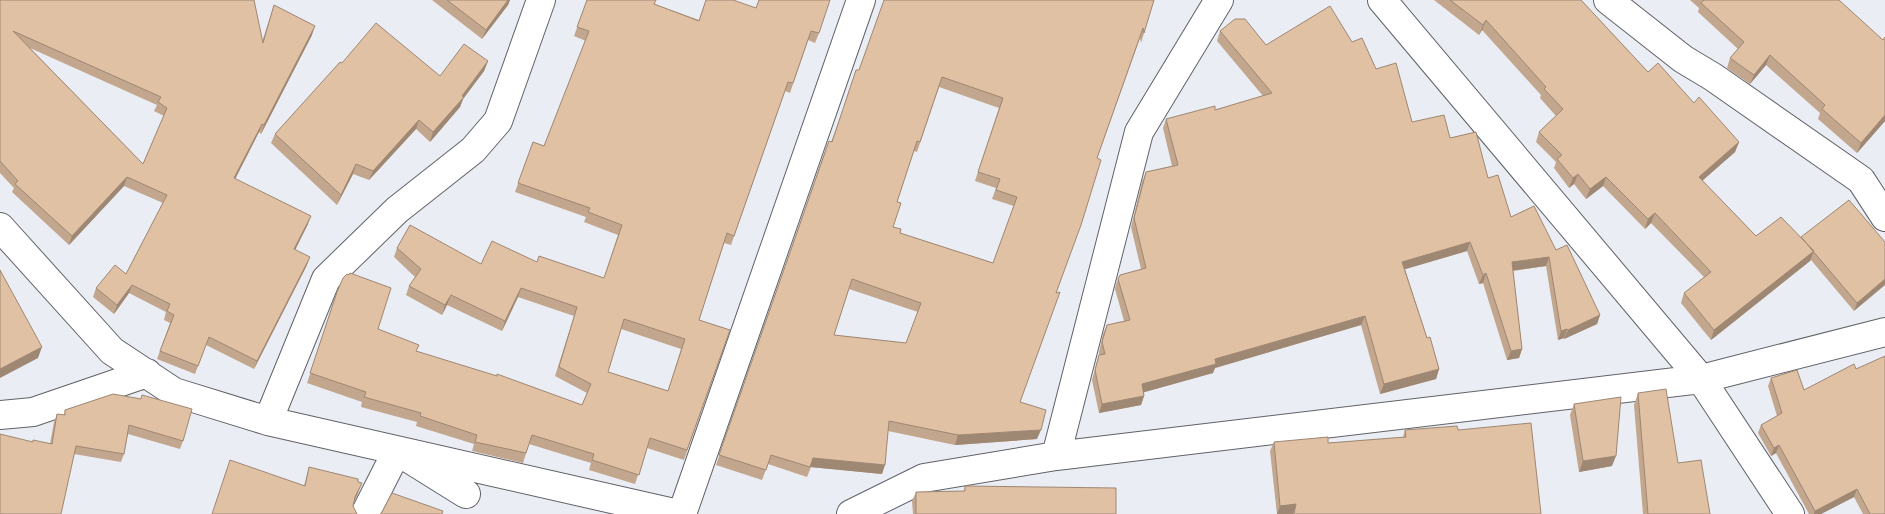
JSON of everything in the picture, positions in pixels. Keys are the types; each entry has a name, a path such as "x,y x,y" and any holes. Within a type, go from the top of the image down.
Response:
{"street":[{"path":"268,421 326,280 397,210 472,150 498,121 541,0"},
{"path":"682,514 861,0"},
{"path":"1056,456 1139,132 1219,0"},
{"path":"1382,0 1701,379 1790,514"},
{"path":"1608,0 1683,59 1861,180 1885,217"},
{"path":"0,227 112,350 174,392 268,421 678,514"},
{"path":"851,514 924,478 1056,456 1701,379 1885,332"},
{"path":"0,416 33,412 147,373"},
{"path":"397,451 466,494"},
{"path":"365,514 397,451"}],"building":[{"path":"0,0 254,0 263,43 274,5 315,26 264,125 262,124 234,178 311,216 294,249 310,257 257,361 209,337 198,366 160,351 174,315 167,311 170,304 132,285 117,305 96,288 115,265 126,274 167,195 127,177 72,236 15,184 18,181 0,161","holes":["13,31 161,97 158,102 167,108 143,164"]},
{"path":"447,0 508,0 486,30"},
{"path":"587,0 656,0 654,4 699,21 706,0 733,0 756,8 759,0 830,0 819,33 811,31 793,83 788,82 734,236 727,233 699,320 730,330 687,450 650,438 639,475 592,460 594,454 532,435 526,453 475,442 477,435 420,416 421,413 364,397 366,392 310,373 337,292 343,278 350,273 391,288 378,329 419,345 416,351 497,376 497,374 582,405 591,384 559,367 577,307 521,288 505,321 451,295 445,305 409,286 421,269 397,248 410,225 481,264 492,241 537,262 539,256 604,278 622,225 588,212 590,208 518,183 533,142 544,146 589,31 577,27","holes":["624,319 685,339 668,391 608,372"]},
{"path":"884,0 1154,0 1144,33 1143,28 1097,158 1101,160 1081,225 1056,293 1060,292 1020,402 1046,410 1041,430 958,435 889,421 885,465 813,458 810,467 771,455 766,470 719,455 829,141 832,142 856,70 859,70","holes":["942,77 1003,98 978,172 1000,179 996,190 1017,197 993,263 900,233 901,229 893,227 901,203 897,202 917,141 920,142","852,279 921,303 906,343 834,335"]},
{"path":"1450,0 1581,0 1648,72 1658,63 1694,103 1699,97 1739,142 1699,177 1756,236 1781,217 1814,251 1714,330 1684,293 1711,272 1655,213 1648,219 1606,177 1590,189 1578,174 1573,178 1557,159 1562,155 1539,132 1563,109 1544,89 1546,87 1486,20 1483,25"},
{"path":"1704,0 1839,0 1883,40 1885,37 1885,115 1861,143 1822,109 1825,105 1770,55 1754,75 1730,58 1744,42 1701,3"},
{"path":"1330,6 1352,42 1362,38 1376,69 1396,63 1412,122 1444,115 1450,138 1476,132 1488,178 1498,175 1511,217 1534,206 1556,250 1567,245 1600,315 1568,330 1561,331 1549,257 1512,262 1522,349 1511,351 1486,273 1483,275 1470,242 1402,262 1427,338 1430,337 1439,369 1384,384 1365,316 1215,359 1216,364 1142,384 1144,396 1102,404 1095,370 1099,355 1105,354 1102,342 1107,325 1130,320 1118,279 1120,275 1146,268 1134,218 1146,172 1178,165 1166,119 1215,106 1215,110 1272,93 1220,31 1235,19 1245,19 1266,45"},
{"path":"376,23 440,76 464,44 488,61 462,96 464,97 433,132 419,120 373,171 356,164 341,195 275,134 340,62 342,63"},
{"path":"1849,200 1885,242 1885,279 1857,303 1801,237"},
{"path":"0,270 42,347 0,369"},
{"path":"1885,356 1885,514 1870,514 1857,489 1815,511 1779,445 1774,448 1761,425 1782,413 1771,378 1797,370 1804,390 1854,364 1856,369"},
{"path":"1666,389 1678,463 1701,460 1710,514 1648,514 1638,393"},
{"path":"113,394 141,399 142,395 192,409 183,441 129,425 124,454 76,446 61,514 0,514 0,434 33,442 33,440 52,444 57,414 65,415 65,410"},
{"path":"1621,397 1616,456 1583,461 1574,404"},
{"path":"1531,423 1541,514 1294,514 1296,504 1280,506 1274,442 1328,437 1328,443 1406,437 1405,430 1457,426 1458,430"},
{"path":"230,460 305,486 309,467 358,479 358,482 362,483 353,506 357,514 212,514"},
{"path":"965,486 1116,488 1116,514 916,514 916,492 965,491"},
{"path":"392,493 443,511 442,514 380,514"}]}
